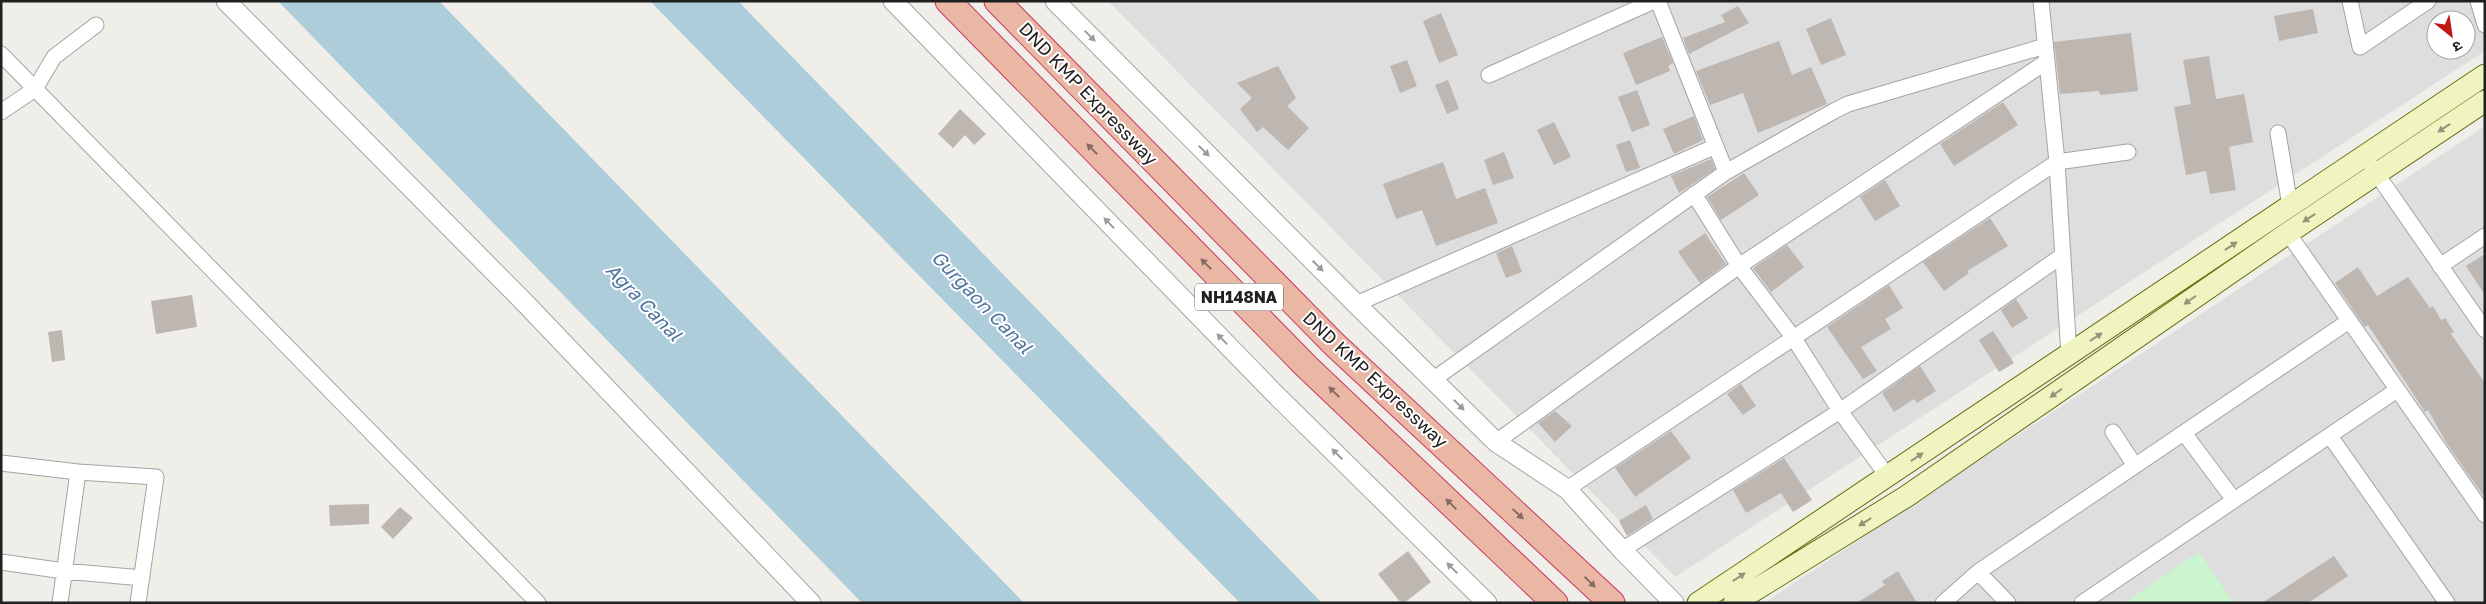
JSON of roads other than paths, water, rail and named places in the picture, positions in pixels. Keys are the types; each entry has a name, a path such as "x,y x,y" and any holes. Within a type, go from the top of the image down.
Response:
{"highway":[{"name":"DND KMP Expressway","path":"948,1 1306,366 1555,603"},
{"name":"DND KMP Expressway","path":"997,1 1334,344 1612,603"}],"main road":[{"path":"1698,603 2485,75"},
{"path":"1734,603 1907,496 2288,233 2485,101"}],"street":[{"path":"226,1 526,304 811,603"},
{"path":"893,1 1273,392 1487,603"},
{"path":"1055,1 1496,442 1567,489 1622,550 1674,603"},
{"path":"1490,75 1654,1"},
{"path":"1658,1 1726,172"},
{"path":"2041,1 2057,162 2070,355"},
{"path":"2350,1 2360,47 2425,2"},
{"path":"2478,1 2485,25"},
{"path":"1,112 36,90 54,57 96,25"},
{"path":"1434,379 1726,172 1848,104 2045,46"},
{"path":"1,54 538,603"},
{"path":"1496,442 1739,266 2046,62"},
{"path":"2278,133 2290,206"},
{"path":"1356,304 1716,146"},
{"path":"1567,489 2057,162 2128,152"},
{"path":"2364,156 2485,330"},
{"path":"1694,194 1739,266 1793,337 1840,410 1888,477"},
{"path":"2288,233 2485,516"},
{"path":"2440,266 2485,236"},
{"path":"1622,550 1840,410 2063,255"},
{"path":"1943,603 1978,572 2349,321"},
{"path":"2082,603 2397,390"},
{"path":"2113,432 2135,466"},
{"path":"2184,434 2234,500"},
{"path":"2330,436 2447,603"},
{"path":"2,465 156,477 138,603"},
{"path":"60,603 78,472"},
{"path":"1,562 64,572 142,578"},
{"path":"1978,572 2008,603"}],"water":[{"name":"Agra Canal","path":"278,1 439,1 1024,603 862,603"},
{"name":"Gurgaon Canal","path":"650,1 738,1 1322,603 1240,603"}]}
